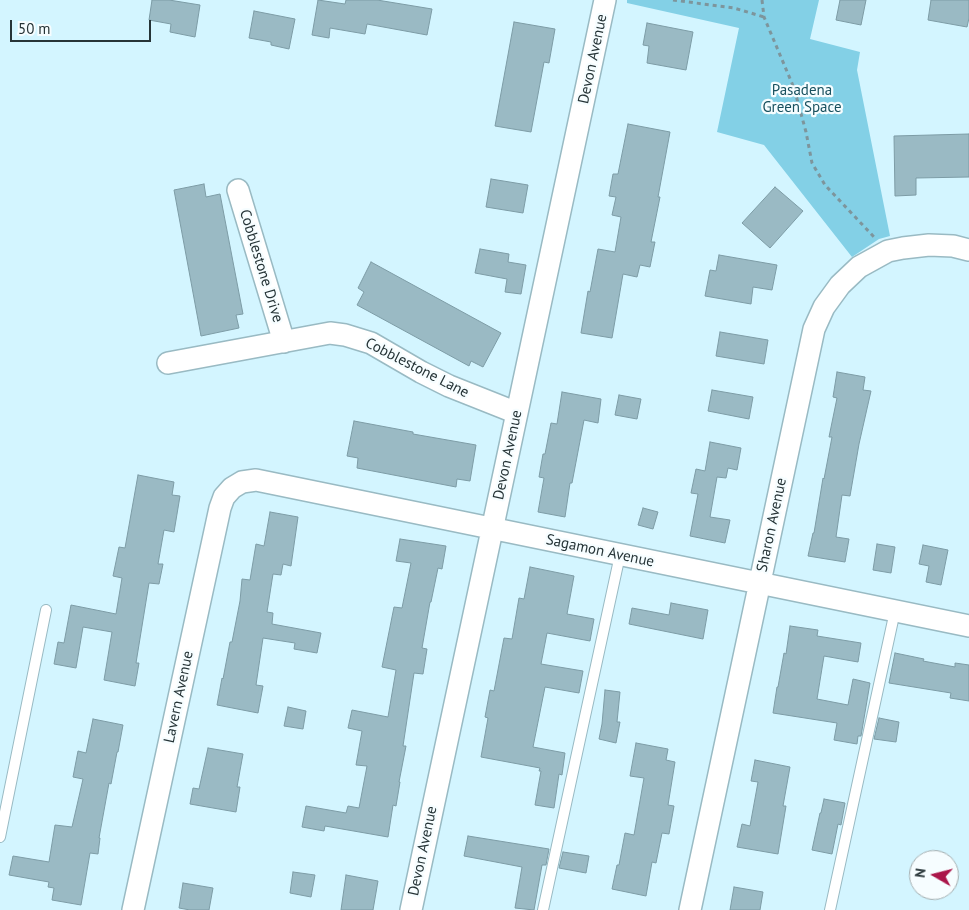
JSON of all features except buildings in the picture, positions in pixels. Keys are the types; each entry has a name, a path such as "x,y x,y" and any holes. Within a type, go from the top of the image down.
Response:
{"street":[{"name":"Devon Avenue","path":"411,910 605,0"},
{"name":"Cobblestone Drive","path":"238,190 284,342"},
{"name":"Sharon Avenue","path":"690,910 814,329 824,306 840,285 858,267 888,252 903,248 929,245 953,246 969,250"},
{"name":"Cobblestone Lane","path":"168,363 330,333 345,335 372,343 420,372 449,386 517,413"},
{"name":"Sagamon Avenue","path":"232,488 242,482 256,480 969,626"},
{"name":"Lavern Avenue","path":"133,910 220,508 224,497 232,488"}],"lane":[{"path":"543,910 620,555"},
{"path":"0,837 46,610"},
{"path":"830,910 895,611"}],"path":[{"path":"673,0 734,8 764,17"},
{"path":"762,0 764,17 794,88 812,163 825,185 888,252"}],"green space":[{"name":"Pasadena Green Space","path":"627,0 819,0 810,39 860,52 857,70 890,236 879,239 852,257 764,145 717,132 739,28 627,3"}]}
